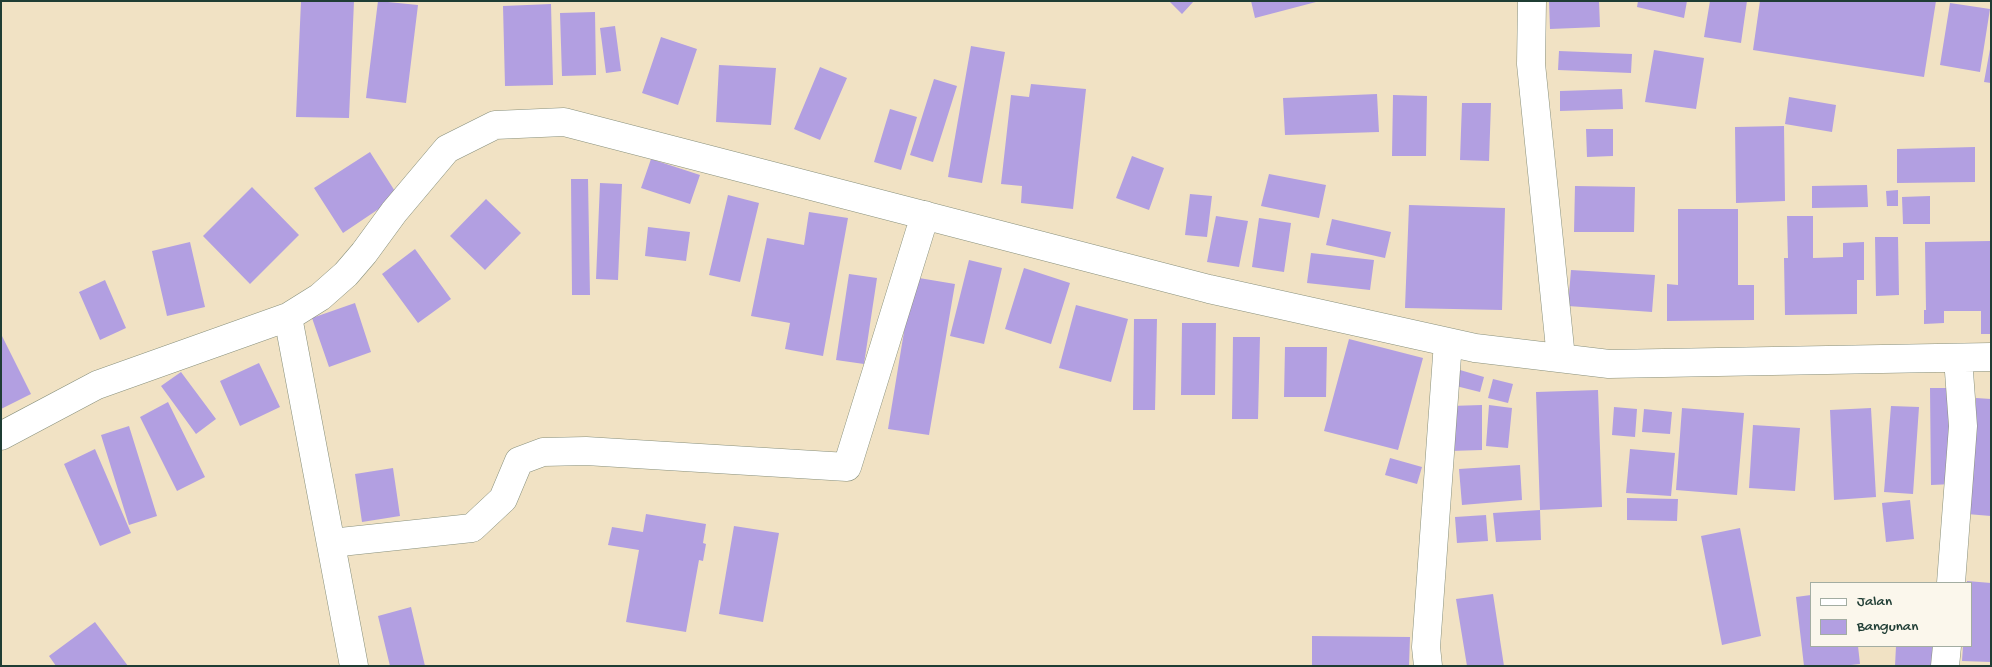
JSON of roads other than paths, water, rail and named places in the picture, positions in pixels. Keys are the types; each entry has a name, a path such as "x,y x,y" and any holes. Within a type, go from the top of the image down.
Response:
{"street":[{"path":"1532,1 1532,64 1561,358"},
{"path":"1,436 97,385 288,317 320,297 346,274 394,212 447,149 495,125 564,122 1209,289 1475,348 1609,364 1991,357"},
{"path":"331,543 472,528 503,498 519,461 543,452 586,451 847,467 925,215"},
{"path":"288,317 354,666"},
{"path":"1428,666 1426,647 1448,342"},
{"path":"1951,582 1963,426 1958,358"},
{"path":"1945,666 1946,647"}]}
